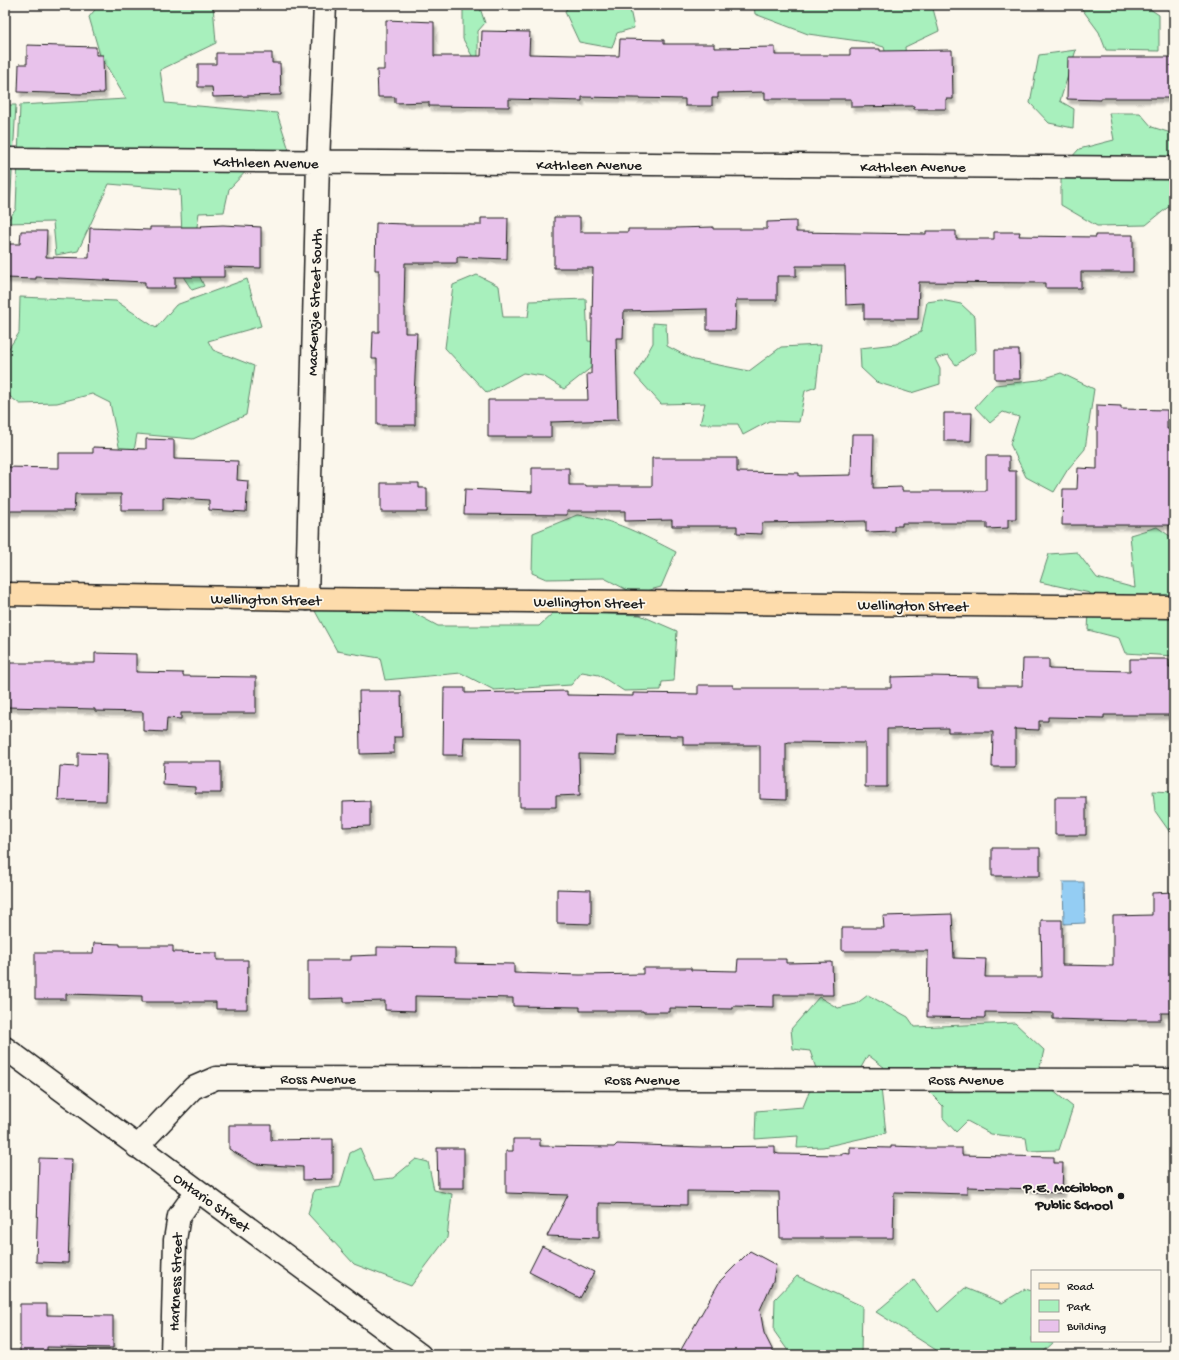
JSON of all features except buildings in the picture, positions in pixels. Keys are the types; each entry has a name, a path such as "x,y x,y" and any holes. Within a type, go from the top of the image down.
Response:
{"main road":[{"name":"Wellington Street","path":"5,594 307,599 1174,607"}],"street":[{"name":"MacKenzie Street South","path":"307,599 318,162 325,5"},
{"name":"Kathleen Avenue","path":"5,159 1174,168"},
{"name":"Ontario Street","path":"5,1048 420,1355"},
{"name":"Ross Avenue","path":"137,1147 193,1088 216,1078 1174,1080"},
{"name":"Harkness Street","path":"172,1355 175,1240 179,1216 197,1190"}],"green space":[{"path":"99,5 213,5 216,43 160,70 165,103 277,113 290,153 257,160 229,189 224,212 199,213 192,260 204,286 192,290 184,278 180,190 109,184 78,251 56,255 53,222 6,223 16,209 20,105 126,99 100,55 89,17"},
{"path":"463,5 479,5 485,23 478,31 478,67 463,39"},
{"path":"568,5 629,5 634,28 617,33 612,48 579,42 565,12"},
{"path":"754,5 932,5 939,31 905,47 906,60 887,59 884,47 866,42 808,34 755,14"},
{"path":"1079,5 1144,5 1159,15 1159,51 1106,50 1099,32"},
{"path":"1076,50 1060,101 1074,109 1073,128 1049,123 1030,103 1039,55"},
{"path":"5,105 16,105 10,208 5,210"},
{"path":"1109,113 1140,113 1152,127 1174,134 1174,165 1167,175 1172,204 1146,225 1097,226 1061,205 1061,169 1079,149 1114,140"},
{"path":"477,275 499,286 503,317 528,317 530,301 586,299 588,341 601,342 597,363 564,389 543,376 523,373 487,393 445,348 453,285"},
{"path":"247,279 261,326 208,341 213,350 254,366 246,415 193,439 137,434 134,451 120,451 110,403 92,394 57,403 20,404 5,393 5,354 19,333 20,297 116,301 156,328 176,305"},
{"path":"941,300 961,304 975,317 976,351 956,365 948,355 935,359 940,369 940,384 911,393 876,382 861,368 860,348 896,344 921,332 927,302"},
{"path":"653,323 666,324 667,346 694,360 749,371 781,347 821,345 816,387 805,391 799,422 769,421 743,435 738,424 700,424 705,403 661,404 635,375 653,343"},
{"path":"1061,373 1094,389 1085,449 1068,469 1054,492 1026,477 1010,444 1019,417 1003,412 990,423 975,407 995,385 1039,380"},
{"path":"577,515 616,524 676,552 661,587 635,594 604,578 546,579 532,573 533,533"},
{"path":"1157,527 1174,539 1174,656 1125,653 1119,638 1088,630 1090,593 1040,582 1049,554 1077,552 1097,578 1135,588 1130,535"},
{"path":"330,607 412,612 438,626 539,626 554,612 640,615 677,631 674,681 662,682 661,690 624,691 599,675 582,672 571,685 494,690 461,673 385,680 380,658 337,651 315,611"},
{"path":"1153,791 1174,792 1174,838 1155,811"},
{"path":"868,995 908,1017 915,1027 1015,1023 1044,1050 1040,1067 1047,1085 893,1074 868,1055 852,1084 821,1083 810,1051 793,1049 791,1029 819,997 838,1008 856,1004"},
{"path":"812,1085 881,1088 886,1133 823,1147 797,1148 798,1136 755,1139 756,1111 803,1107"},
{"path":"926,1089 1052,1090 1073,1107 1059,1150 1028,1151 1026,1138 991,1134 967,1121 956,1132 943,1118 943,1106"},
{"path":"360,1148 374,1180 393,1178 416,1159 428,1162 434,1190 452,1194 447,1238 411,1286 354,1264 308,1214 314,1190 340,1187 350,1153"},
{"path":"797,1276 862,1306 861,1355 791,1355 774,1331 775,1299"},
{"path":"914,1280 938,1312 965,1288 1002,1303 1025,1289 1031,1291 1031,1342 1054,1342 1040,1355 938,1355 936,1350 876,1312"}],"water":[{"path":"1063,882 1084,882 1085,923 1064,924"}],"place":[{"name":"P.E. McGibbon Public School","path":"1121,1196"}]}
